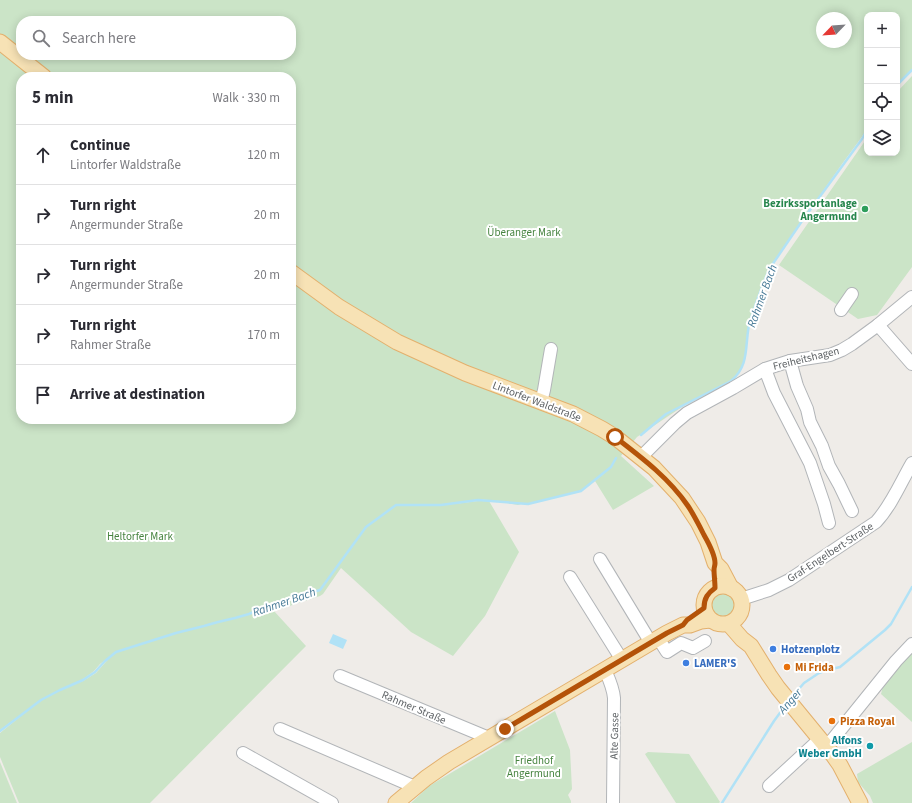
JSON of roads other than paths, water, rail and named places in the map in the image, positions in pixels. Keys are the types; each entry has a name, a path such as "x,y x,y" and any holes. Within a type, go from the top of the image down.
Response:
{"main road":[{"path":"0,42 16,55"},
{"path":"23,60 38,72"},
{"name":"Lintorfer Waldstraße","path":"296,276 365,324 420,354 465,373 573,414 615,437 654,468 688,506 708,542 715,563 721,569 731,588"},
{"path":"715,563 715,588"},
{"path":"726,586 731,588 739,594 742,599 742,606 734,620 718,624 707,614 706,597 715,588 726,586"},
{"path":"396,803 436,771 491,737 683,625 687,620 707,614"},
{"path":"734,620 742,639 751,646 778,688 840,765 860,803"}],"street":[{"path":"841,310 852,294"},
{"name":"Freiheitshagen","path":"641,457 687,413 733,388 764,368 790,361 836,353 852,344 878,325 912,297"},
{"path":"878,325 912,364"},
{"path":"540,402 544,390 551,349"},
{"path":"790,361 807,408 810,422 822,446 829,466 852,512"},
{"path":"764,368 774,393 810,463 829,523"},
{"name":"Graf-Engelbert-Straße","path":"742,599 769,590 788,580 876,522 887,507 912,463"},
{"path":"600,559 654,641 667,652 681,643 693,648 705,640"},
{"path":"570,577 622,660"},
{"path":"769,786 823,742 833,739 896,661 912,644"},
{"name":"Alte Gasse","path":"605,670 611,683 614,698 612,803"},
{"name":"Rahmer Straße","path":"340,676 491,737"},
{"path":"398,694 491,737"},
{"path":"280,729 415,787"},
{"path":"243,753 332,803"}],"water":[{"path":"333,634 347,640 343,649 329,643"}],"waterway":[{"name":"Rahmer Bach","path":"898,84 912,70"},
{"name":"Rahmer Bach","path":"641,435 666,414 731,381 737,375 742,368 746,353 750,321 770,268 864,135"},
{"name":"Rahmer Bach","path":"0,731 41,700 83,680 95,672 116,652 176,633 249,614 269,605 320,590 366,527 396,505 441,505 478,500 528,504 581,491 611,467 616,458"},
{"name":"Anger","path":"792,697 804,683 819,673 840,667 885,630 891,624 912,587"},
{"name":"Anger","path":"722,803 785,706"}],"place":[{"name":"Bezirkssportanlage Angermund","path":"865,209"},
{"name":"Hotzenplotz","path":"773,649"},
{"name":"LAMER'S","path":"686,663"},
{"name":"Mi Frida","path":"787,667"},
{"name":"Pizza Royal","path":"832,721"},
{"name":"Alfons Weber GmbH","path":"870,746"}],"park label":[{"name":"Überanger Mark","path":"524,232"},
{"name":"Heltorfer Mark","path":"140,536"},
{"name":"Friedhof Angermund","path":"534,766"}]}
